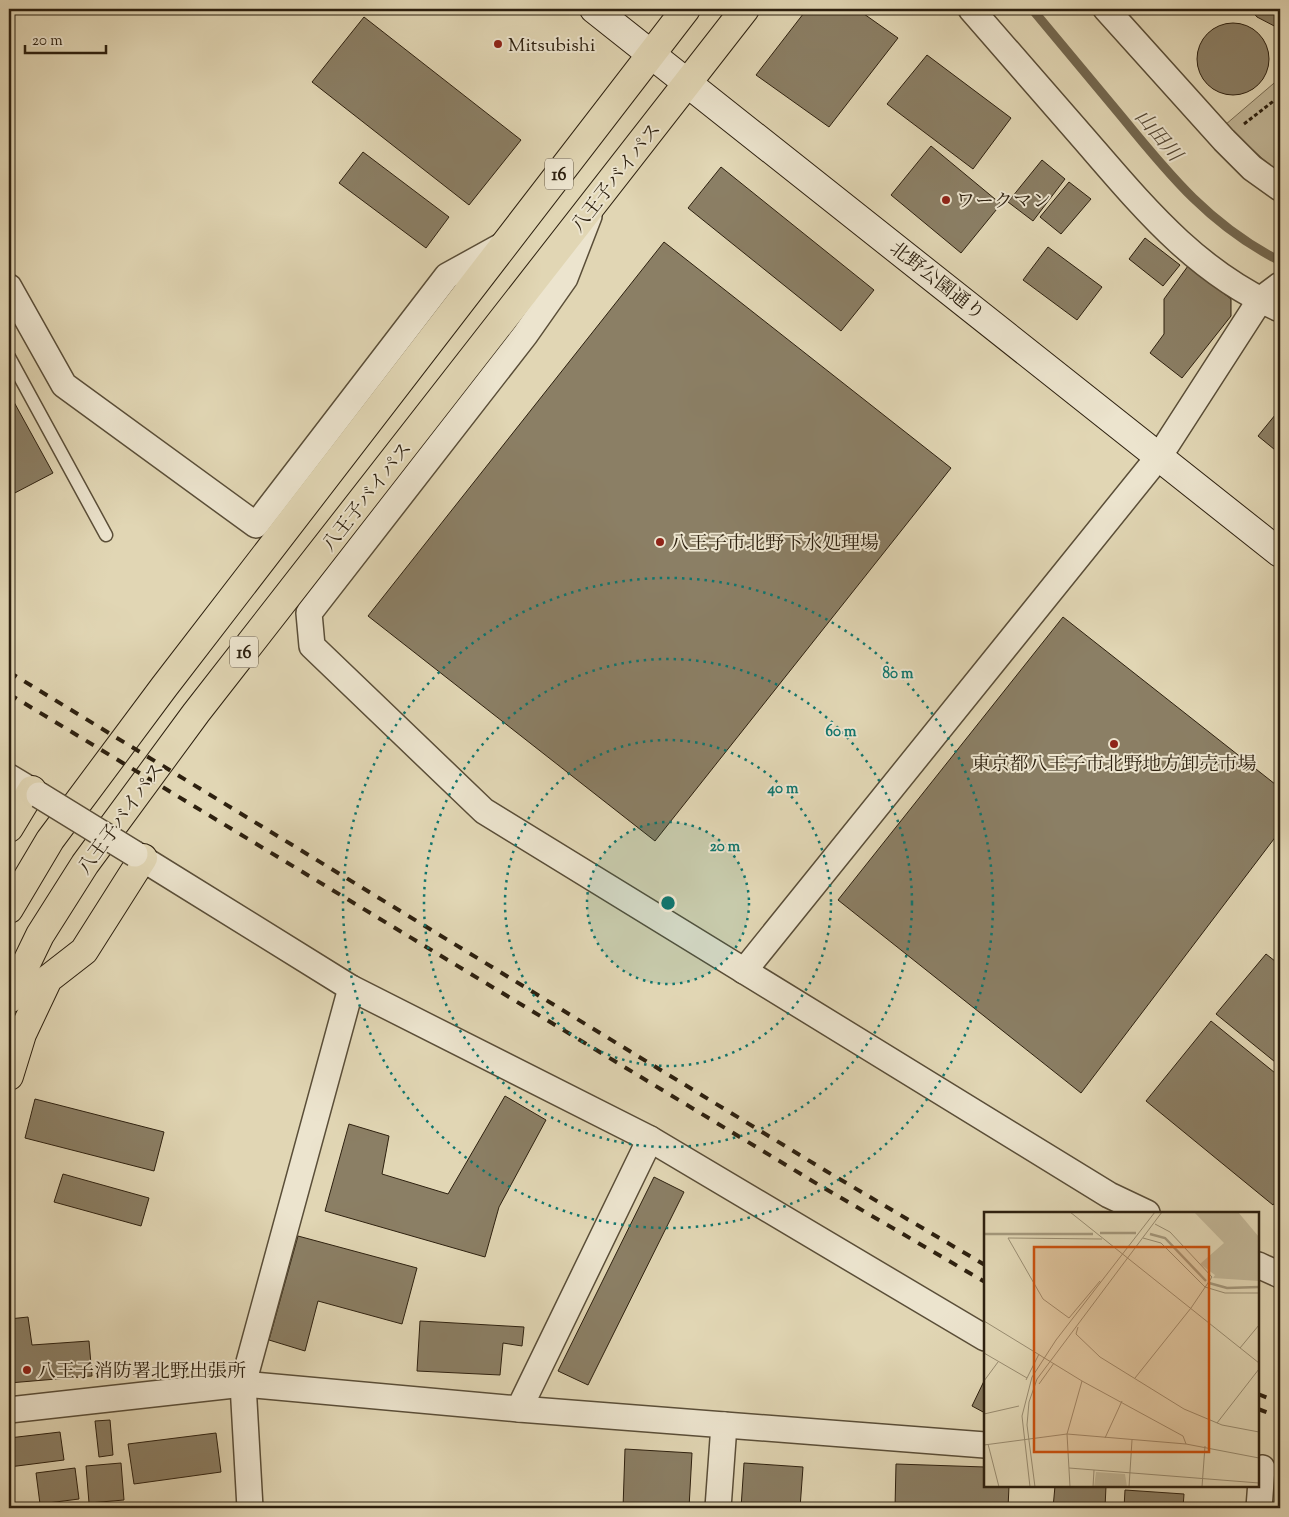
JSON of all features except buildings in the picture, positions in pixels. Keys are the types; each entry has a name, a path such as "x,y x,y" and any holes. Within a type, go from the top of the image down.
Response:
{"highway":[{"name":"16","path":"9,909 50,840 158,695 686,9"},
{"name":"八王子バイパス","path":"9,999 40,935 85,864 184,729 745,9"},
{"path":"9,828 36,793"},
{"path":"9,1076 22,1034 48,979 84,951 139,856"}],"street":[{"name":"北野公園通り","path":"594,9 1160,455 1280,552"},
{"path":"744,971 1160,455 1275,295 1187,251 1149,213 971,9"},
{"path":"1106,9 1224,140 1252,168 1280,188"},
{"path":"592,205 566,278 525,335 309,613 312,646 484,811 1109,1195 1144,1212"},
{"path":"9,287 64,385 256,525 447,276 506,244"},
{"path":"9,777 351,988 650,1139 984,1337"},
{"path":"250,1508 243,1384 351,988"},
{"path":"520,1409 650,1139"},
{"path":"1259,1265 1280,1274"},
{"path":"9,1410 243,1384 520,1409 984,1445"},
{"path":"718,1508 724,1425"},
{"path":"1259,1508 1267,1470"}],"lane":[{"path":"9,357 106,535"}],"path":[{"path":"1224,140 1280,96"}],"shaded area":[{"path":"1280,78 1280,174 1225,125"}],"waterway":[{"name":"山田川","path":"1032,9 1157,159 1193,198 1233,232 1280,261"}],"railway":[{"path":"9,672 826,1171 984,1264"},
{"path":"9,694 819,1185 984,1281"},
{"path":"1259,1394 1280,1403"},
{"path":"1259,1409 1280,1417"}],"place":[{"name":"Mitsubishi","path":"498,44"},
{"name":"ワークマン","path":"946,200"},
{"name":"八王子市北野下水処理場","path":"660,542"},
{"name":"東京都八王子市北野地方卸売市場","path":"1114,744"},
{"name":"八王子消防署北野出張所","path":"27,1370"}]}
